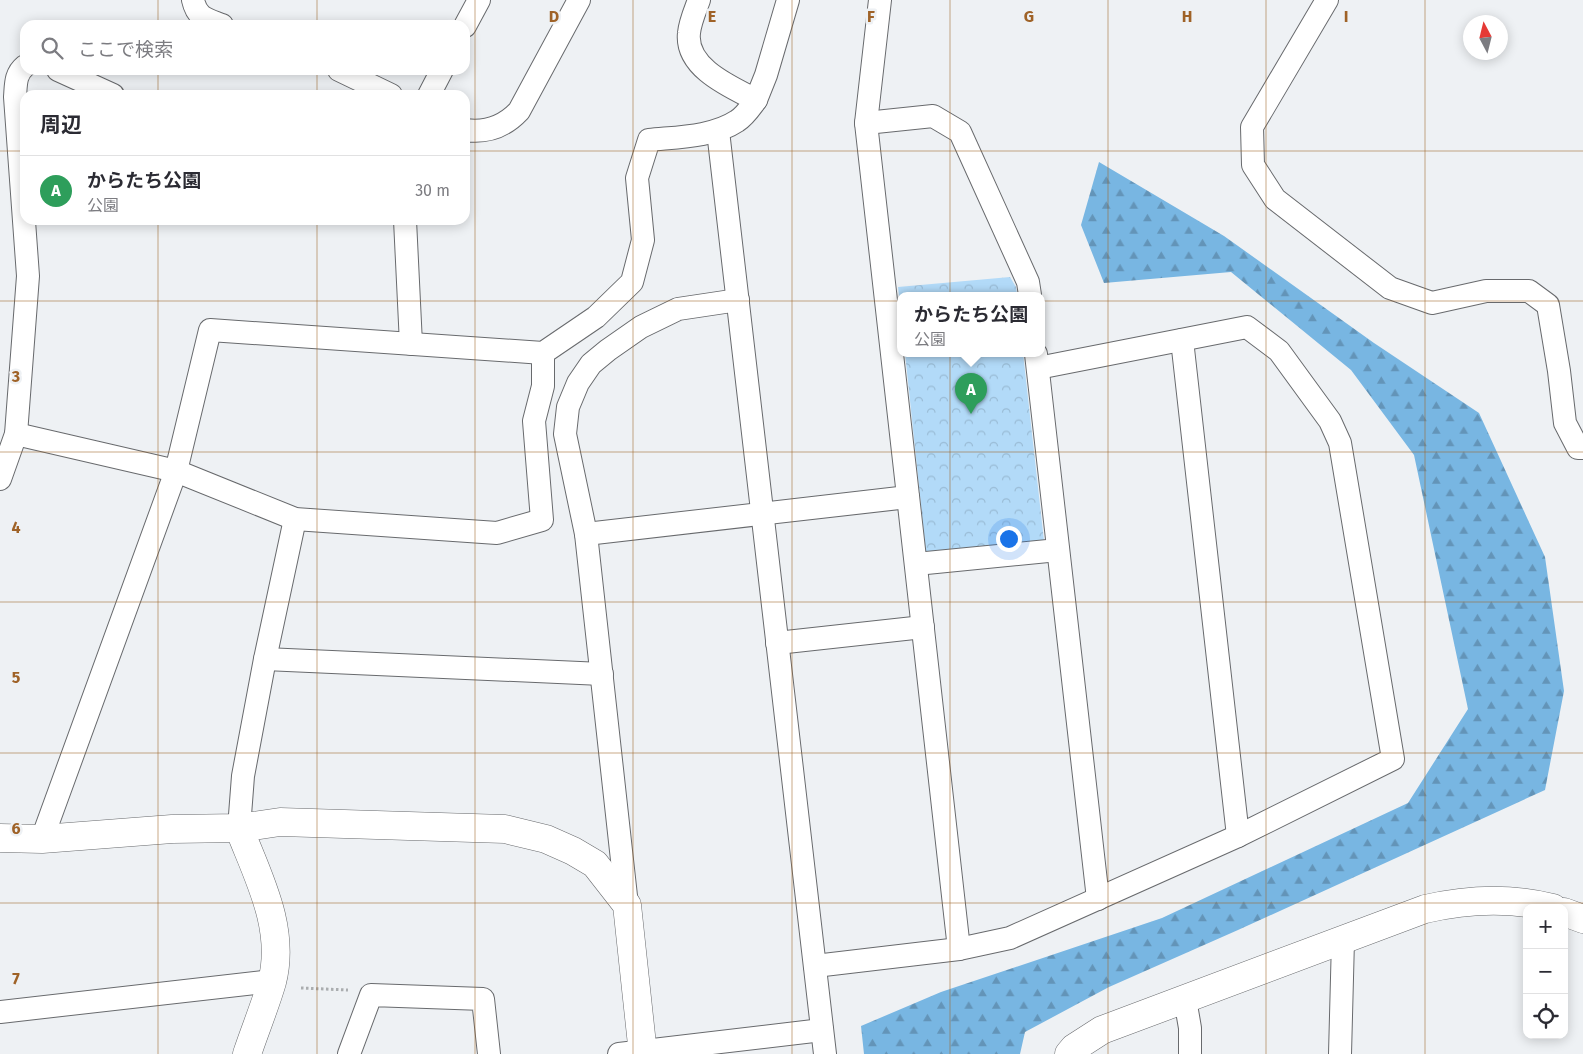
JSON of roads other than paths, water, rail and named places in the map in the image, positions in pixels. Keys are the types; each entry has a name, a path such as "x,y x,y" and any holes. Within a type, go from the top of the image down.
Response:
{"street":[{"path":"193,0 195,9 200,16 210,20"},
{"path":"470,131 487,130 501,126 519,112 579,0"},
{"path":"699,0 688,34 693,54 710,74 756,100"},
{"path":"42,839 176,471 210,330 543,353 596,317 632,282 643,240 637,178 649,140 718,131 738,121 747,113 756,100 766,75 788,0"},
{"path":"880,0 866,123 959,949"},
{"path":"1327,0 1252,127 1253,166 1275,199 1390,288 1432,303 1486,291 1529,292 1548,305 1565,423 1578,448 1583,448"},
{"path":"468,20 476,1"},
{"path":"20,72 15,96 20,165"},
{"path":"69,75 103,90"},
{"path":"349,75 381,90"},
{"path":"432,90 439,75"},
{"path":"866,123 933,116 960,132 1028,282 1030,292"},
{"path":"718,131 825,1054"},
{"path":"0,480 16,434 28,276 24,225"},
{"path":"399,225 411,344"},
{"path":"738,300 678,309 641,327 591,364 578,383 568,407 565,434 586,534 627,905 635,1053 822,1030"},
{"path":"815,966 959,949 1010,938 1098,899 1238,836 1393,760 1340,443 1330,421 1279,351 1247,327 1182,340 1037,360 1098,899"},
{"path":"1182,340 1238,836"},
{"path":"16,434 176,471 295,519 498,533 542,520 534,421 543,386 543,353"},
{"path":"586,534 908,497"},
{"path":"247,1054 272,981 276,958 271,913 240,828 243,776 265,659 295,519"},
{"path":"916,564 1058,550"},
{"path":"778,643 923,626"},
{"path":"265,659 602,674"},
{"path":"0,838 42,839 172,829 240,828 280,822 505,829 546,839 573,851 595,864 627,905"},
{"path":"1069,1054 1074,1048 1102,1030 1425,909 1450,903 1498,900 1538,904"},
{"path":"1568,913 1583,919"},
{"path":"1340,1054 1343,940"},
{"path":"0,1012 272,981"},
{"path":"349,1054 371,995 482,999 489,1054"},
{"path":"1185,999 1190,1028 1190,1054"}],"place":[{"name":"からたち公園","path":"971,414"}]}
